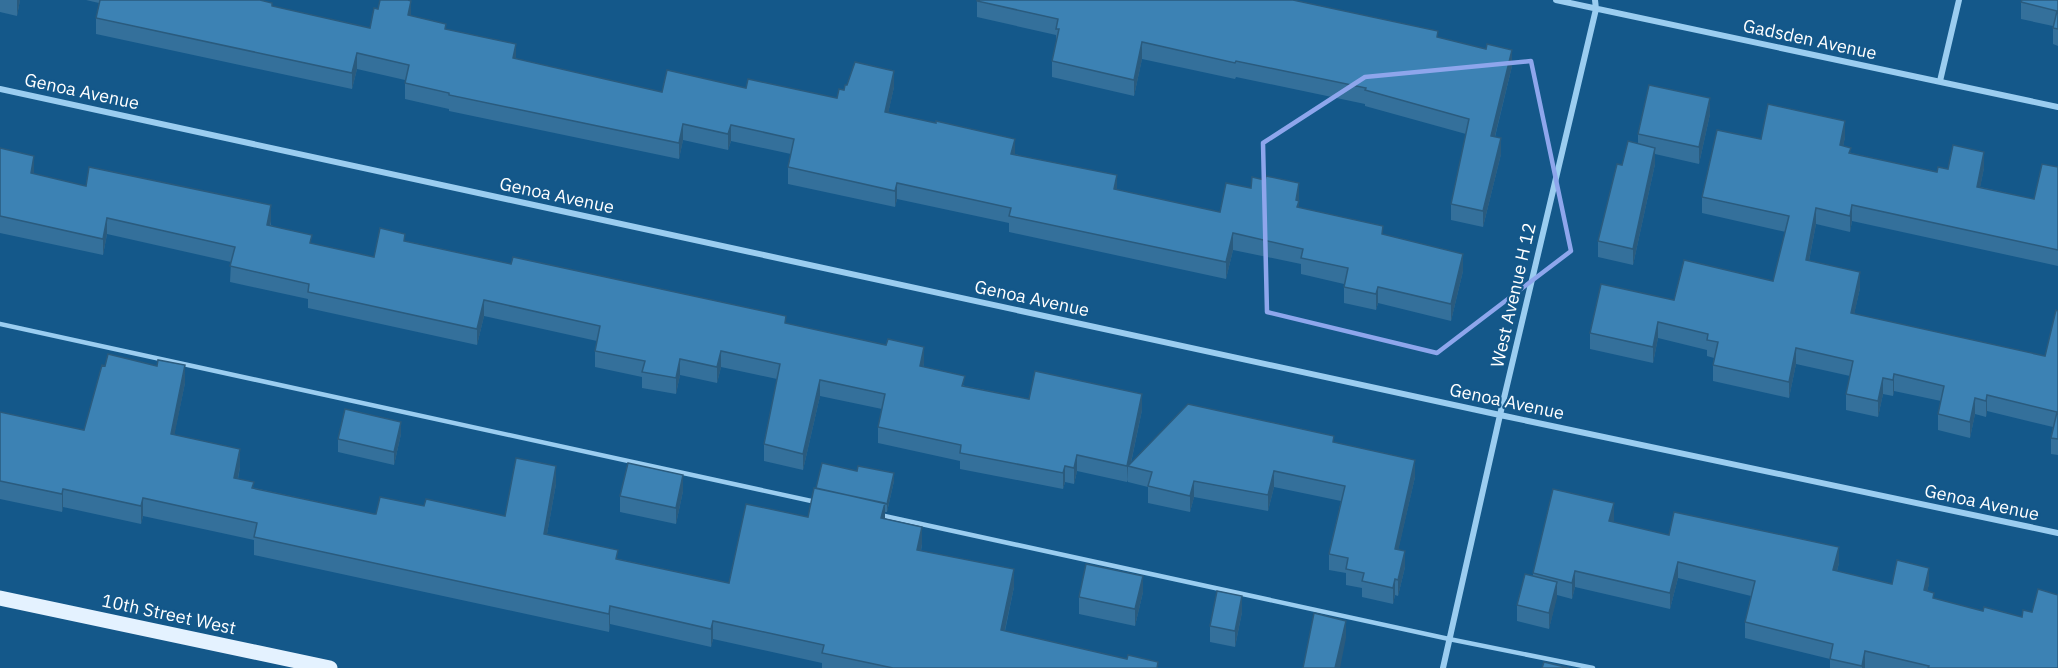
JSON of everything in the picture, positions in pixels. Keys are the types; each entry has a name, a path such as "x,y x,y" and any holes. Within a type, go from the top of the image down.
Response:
{"main road":[{"name":"10th Street West","path":"0,598 330,668"}],"street":[{"name":"Gadsden Avenue","path":"1556,0 2058,107"},
{"name":"West Avenue H 12","path":"1443,668 1596,9 1595,0"},
{"path":"1940,81 1959,0"},
{"name":"Genoa Avenue","path":"0,89 1500,415 2058,533"}],"lane":[{"path":"0,324 818,502"},
{"path":"877,515 1593,668"}],"highlighted area":[{"path":"1531,61 1571,251 1437,353 1267,312 1263,143 1365,77"}],"building":[{"path":"100,0 260,0 272,3 272,6 370,28 374,8 378,9 380,0 408,0 411,1 408,15 446,24 445,29 516,44 513,58 662,92 667,70 746,88 748,79 837,98 839,89 844,90 847,85 855,62 894,71 885,112 1015,139 1011,154 1117,175 1114,189 1220,212 1226,183 1251,188 1252,177 1265,180 1266,176 1299,183 1297,207 1383,226 1382,234 1463,254 1451,304 1378,287 1376,294 1344,287 1348,268 1301,258 1303,249 1233,233 1226,262 1009,216 1011,208 897,183 895,191 788,167 794,139 731,125 728,134 683,124 679,143 449,95 449,93 405,83 409,65 357,53 352,73 96,18"},
{"path":"977,0 1293,0 1438,31 1437,37 1486,49 1487,44 1512,50 1491,136 1501,138 1483,211 1451,204 1469,119 1365,90 1366,88 1236,61 1235,63 1142,42 1134,80 1052,61 1059,29 1056,29 1058,19"},
{"path":"2022,0 2058,0 2058,29 2053,28 2057,11 2021,2"},
{"path":"1649,85 1710,98 1699,147 1638,134"},
{"path":"1768,104 1845,121 1840,145 1851,148 1849,153 1937,172 1938,167 1948,169 1953,145 1984,152 1977,187 2034,199 2042,164 2058,167 2058,250 1852,205 1850,216 1816,208 1806,260 1860,272 1851,313 2045,356 2056,310 2058,311 2058,439 2051,438 2057,412 1987,395 1986,401 1975,398 1970,422 1938,414 1944,386 1894,374 1893,380 1883,378 1878,401 1846,394 1853,361 1796,348 1789,382 1713,365 1718,342 1707,340 1708,334 1658,322 1653,347 1590,333 1601,284 1674,300 1684,260 1773,281 1789,216 1702,197 1717,130 1761,139"},
{"path":"1628,141 1655,148 1633,249 1598,241 1617,164 1622,165"},
{"path":"0,148 34,156 31,173 86,186 89,167 271,205 267,225 312,235 310,243 374,257 380,228 405,234 404,241 511,264 513,257 786,316 785,323 886,345 888,339 924,347 920,366 965,376 962,386 1029,399 1035,371 1142,394 1127,466 1077,455 1074,468 1065,466 1063,473 960,453 961,445 878,427 885,394 820,380 803,454 764,444 780,364 721,351 717,367 680,359 676,378 642,372 645,361 595,351 600,326 484,300 477,329 308,292 309,284 230,266 235,247 107,218 103,239 0,216"},
{"path":"108,354 157,366 158,360 185,365 171,434 240,449 234,478 254,482 252,488 374,514 376,514 380,497 424,506 426,499 505,516 516,458 556,466 544,534 618,550 616,559 729,583 746,504 808,517 814,488 885,503 881,518 922,527 917,550 1014,569 1001,630 1127,659 1128,655 1158,662 1157,668 893,668 822,653 824,645 713,621 711,629 610,606 609,614 254,537 257,523 143,498 141,506 63,489 62,494 0,481 0,412 84,430 102,365 105,366"},
{"path":"1188,404 1334,436 1333,442 1415,460 1395,549 1405,551 1398,580 1395,579 1393,588 1362,581 1364,573 1346,569 1348,558 1329,554 1345,486 1274,471 1268,495 1194,481 1190,496 1148,486 1152,472 1128,466"},
{"path":"345,409 401,422 394,452 338,439"},
{"path":"628,463 683,475 676,508 620,496"},
{"path":"822,463 857,471 858,466 894,473 887,504 816,488"},
{"path":"1553,489 1614,503 1609,521 1669,535 1674,512 1839,547 1833,570 1892,584 1897,560 1929,568 1924,590 1934,593 1933,598 1983,611 1984,607 2022,617 2023,610 2032,612 2038,589 2058,595 2058,668 1928,668 1929,666 1865,651 1862,666 1830,659 1833,644 1745,622 1755,581 1678,562 1670,593 1575,571 1572,583 1533,573"},
{"path":"1086,564 1143,576 1135,609 1079,597"},
{"path":"1525,574 1557,582 1549,613 1517,605"},
{"path":"1217,591 1242,596 1235,631 1210,626"},
{"path":"1314,613 1346,621 1335,668 1303,668"},
{"path":"1544,662 1569,668 1542,668"}]}
